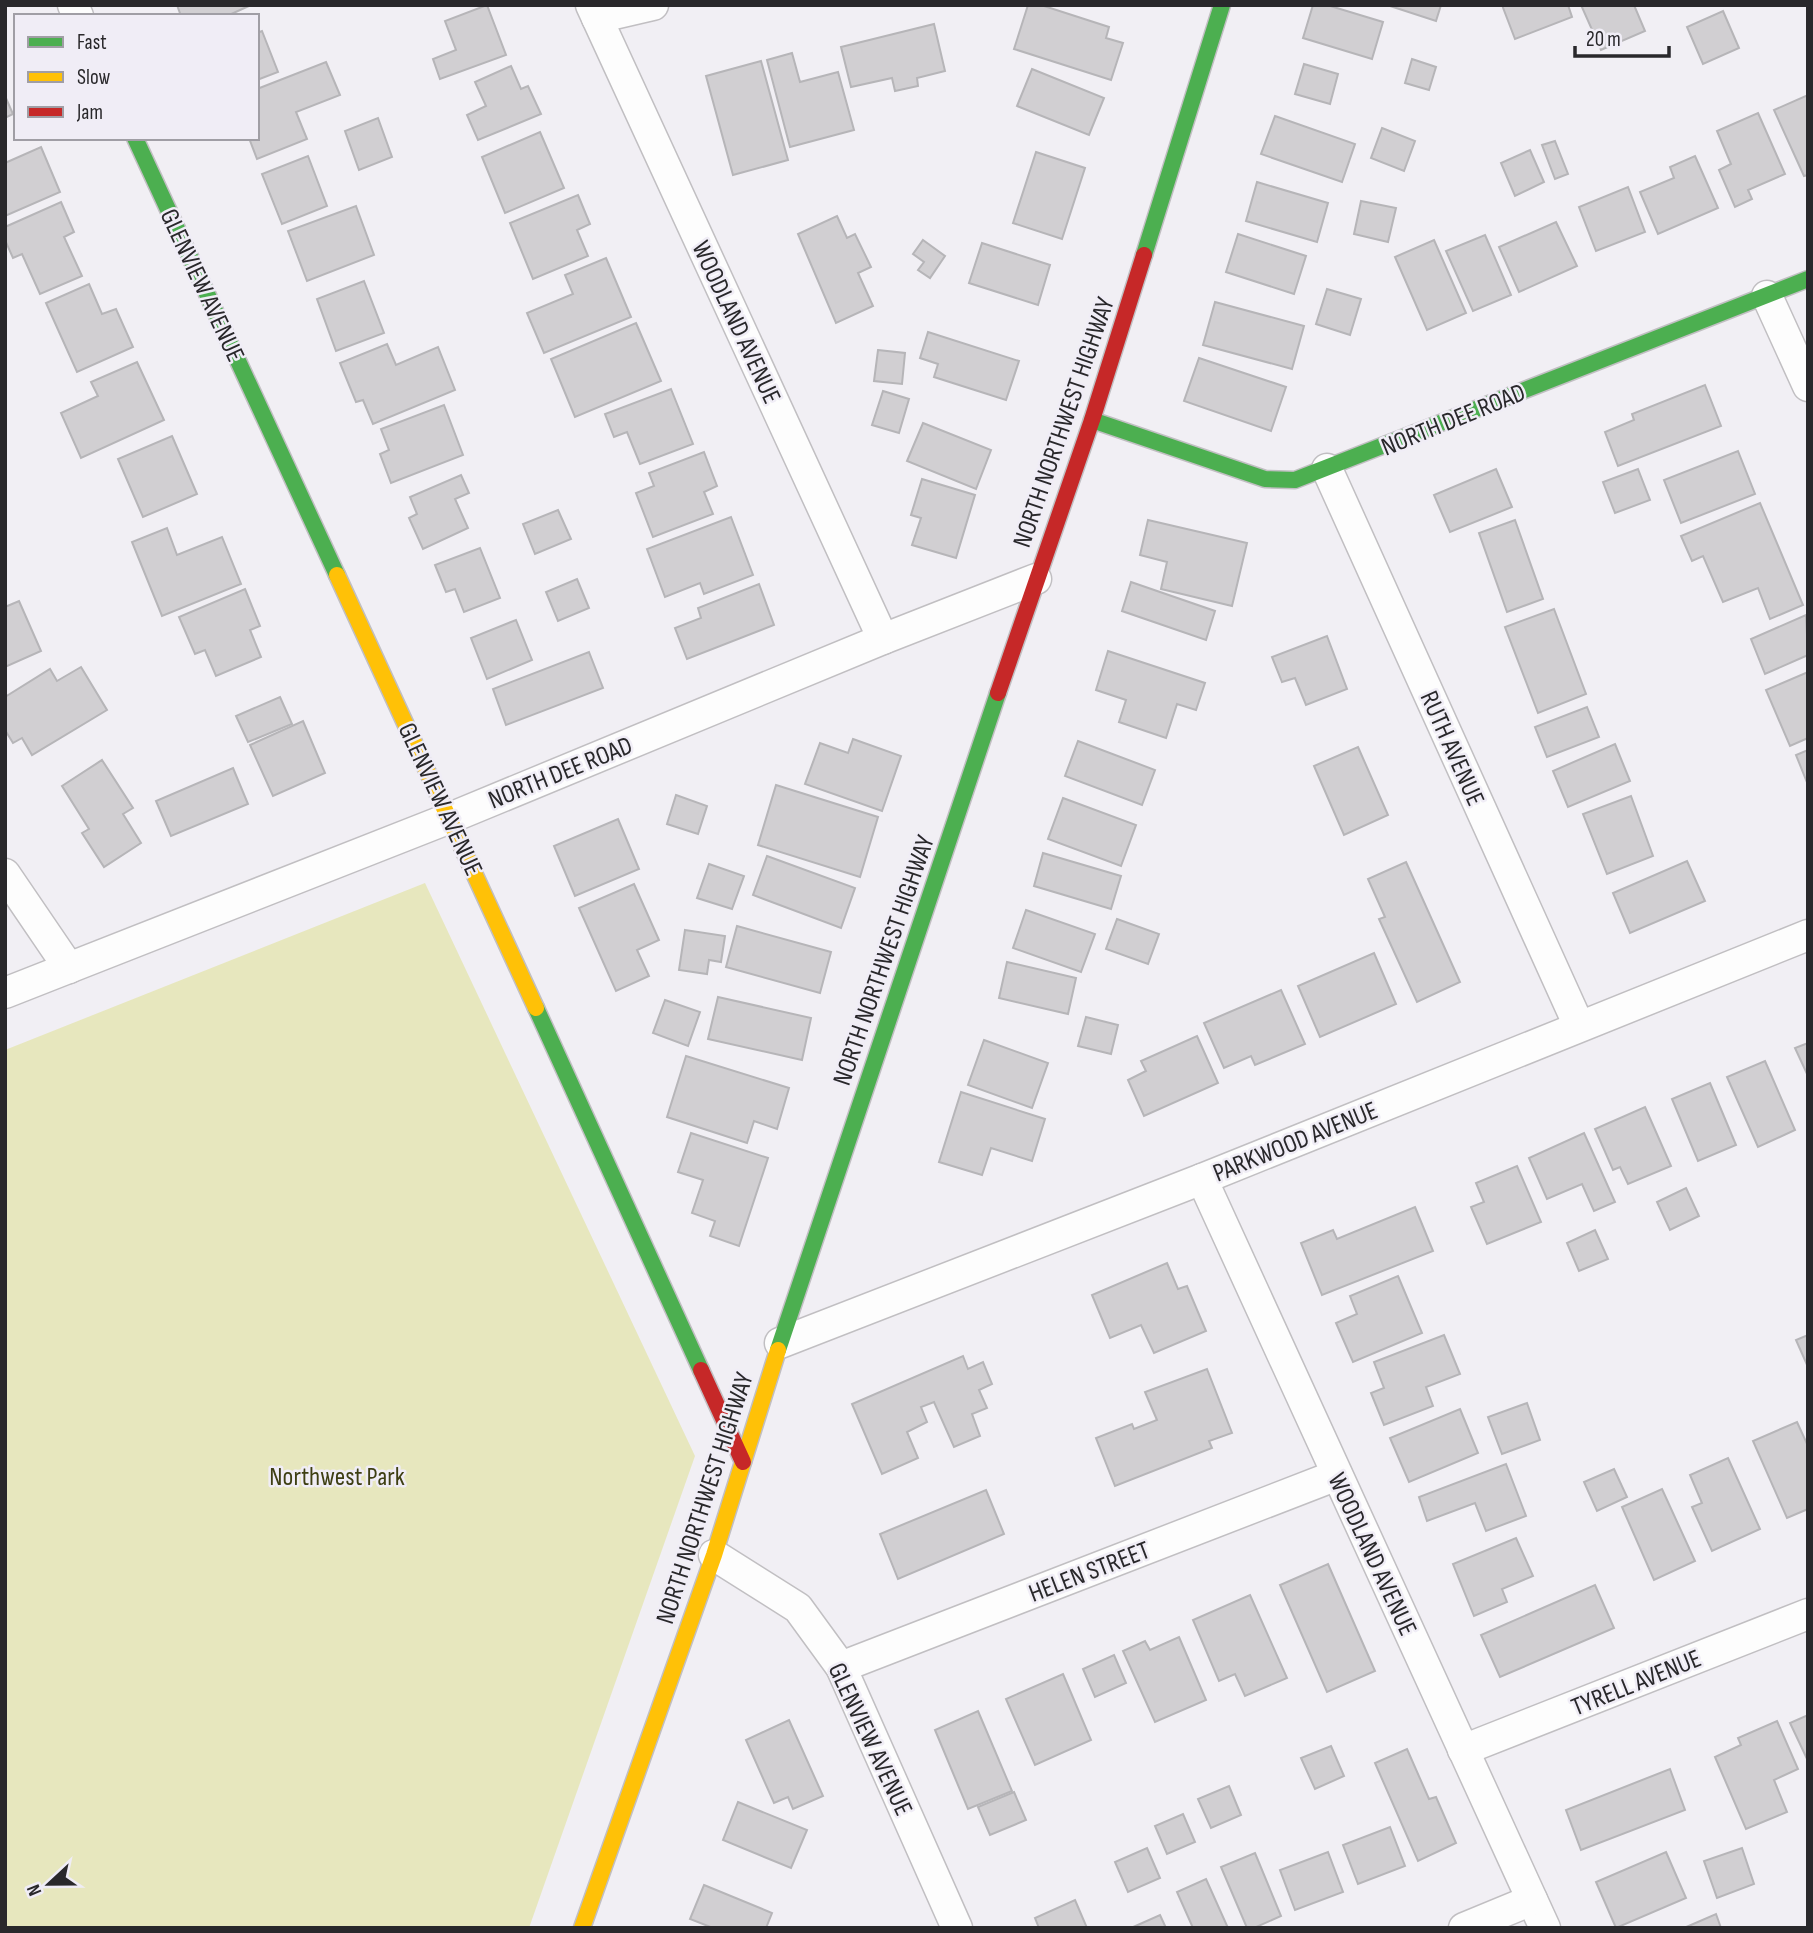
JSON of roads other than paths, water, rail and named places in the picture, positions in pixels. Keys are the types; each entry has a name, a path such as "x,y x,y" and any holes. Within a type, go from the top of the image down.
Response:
{"street":[{"path":"594,12 653,5"},
{"name":"NORTH NORTHWEST HIGHWAY","path":"582,1928 714,1555 780,1343 1036,579 1092,420 1223,5"},
{"name":"WOODLAND AVENUE","path":"594,12 883,639"},
{"name":"GLENVIEW AVENUE","path":"136,140 450,818 743,1462"},
{"name":"NORTH DEE ROAD","path":"1092,420 1265,478 1295,480 1808,279"},
{"path":"1767,296 1808,386"},
{"name":"RUTH AVENUE","path":"1327,469 1579,1026"},
{"name":"NORTH DEE ROAD","path":"5,993 450,818 883,639 1036,579"},
{"path":"5,874 69,968"},
{"name":"PARKWOOD AVENUE","path":"780,1343 1202,1179 1808,935"},
{"name":"WOODLAND AVENUE","path":"1202,1179 1545,1928"},
{"name":"HELEN STREET","path":"841,1668 1337,1475"},
{"name":"GLENVIEW AVENUE","path":"714,1555 798,1608 841,1668 957,1928"},
{"name":"TYRELL AVENUE","path":"1464,1750 1808,1614"},
{"path":"1464,1928 1532,1900"}],"park label":[{"name":"Northwest Park","path":"337,1476"}]}
